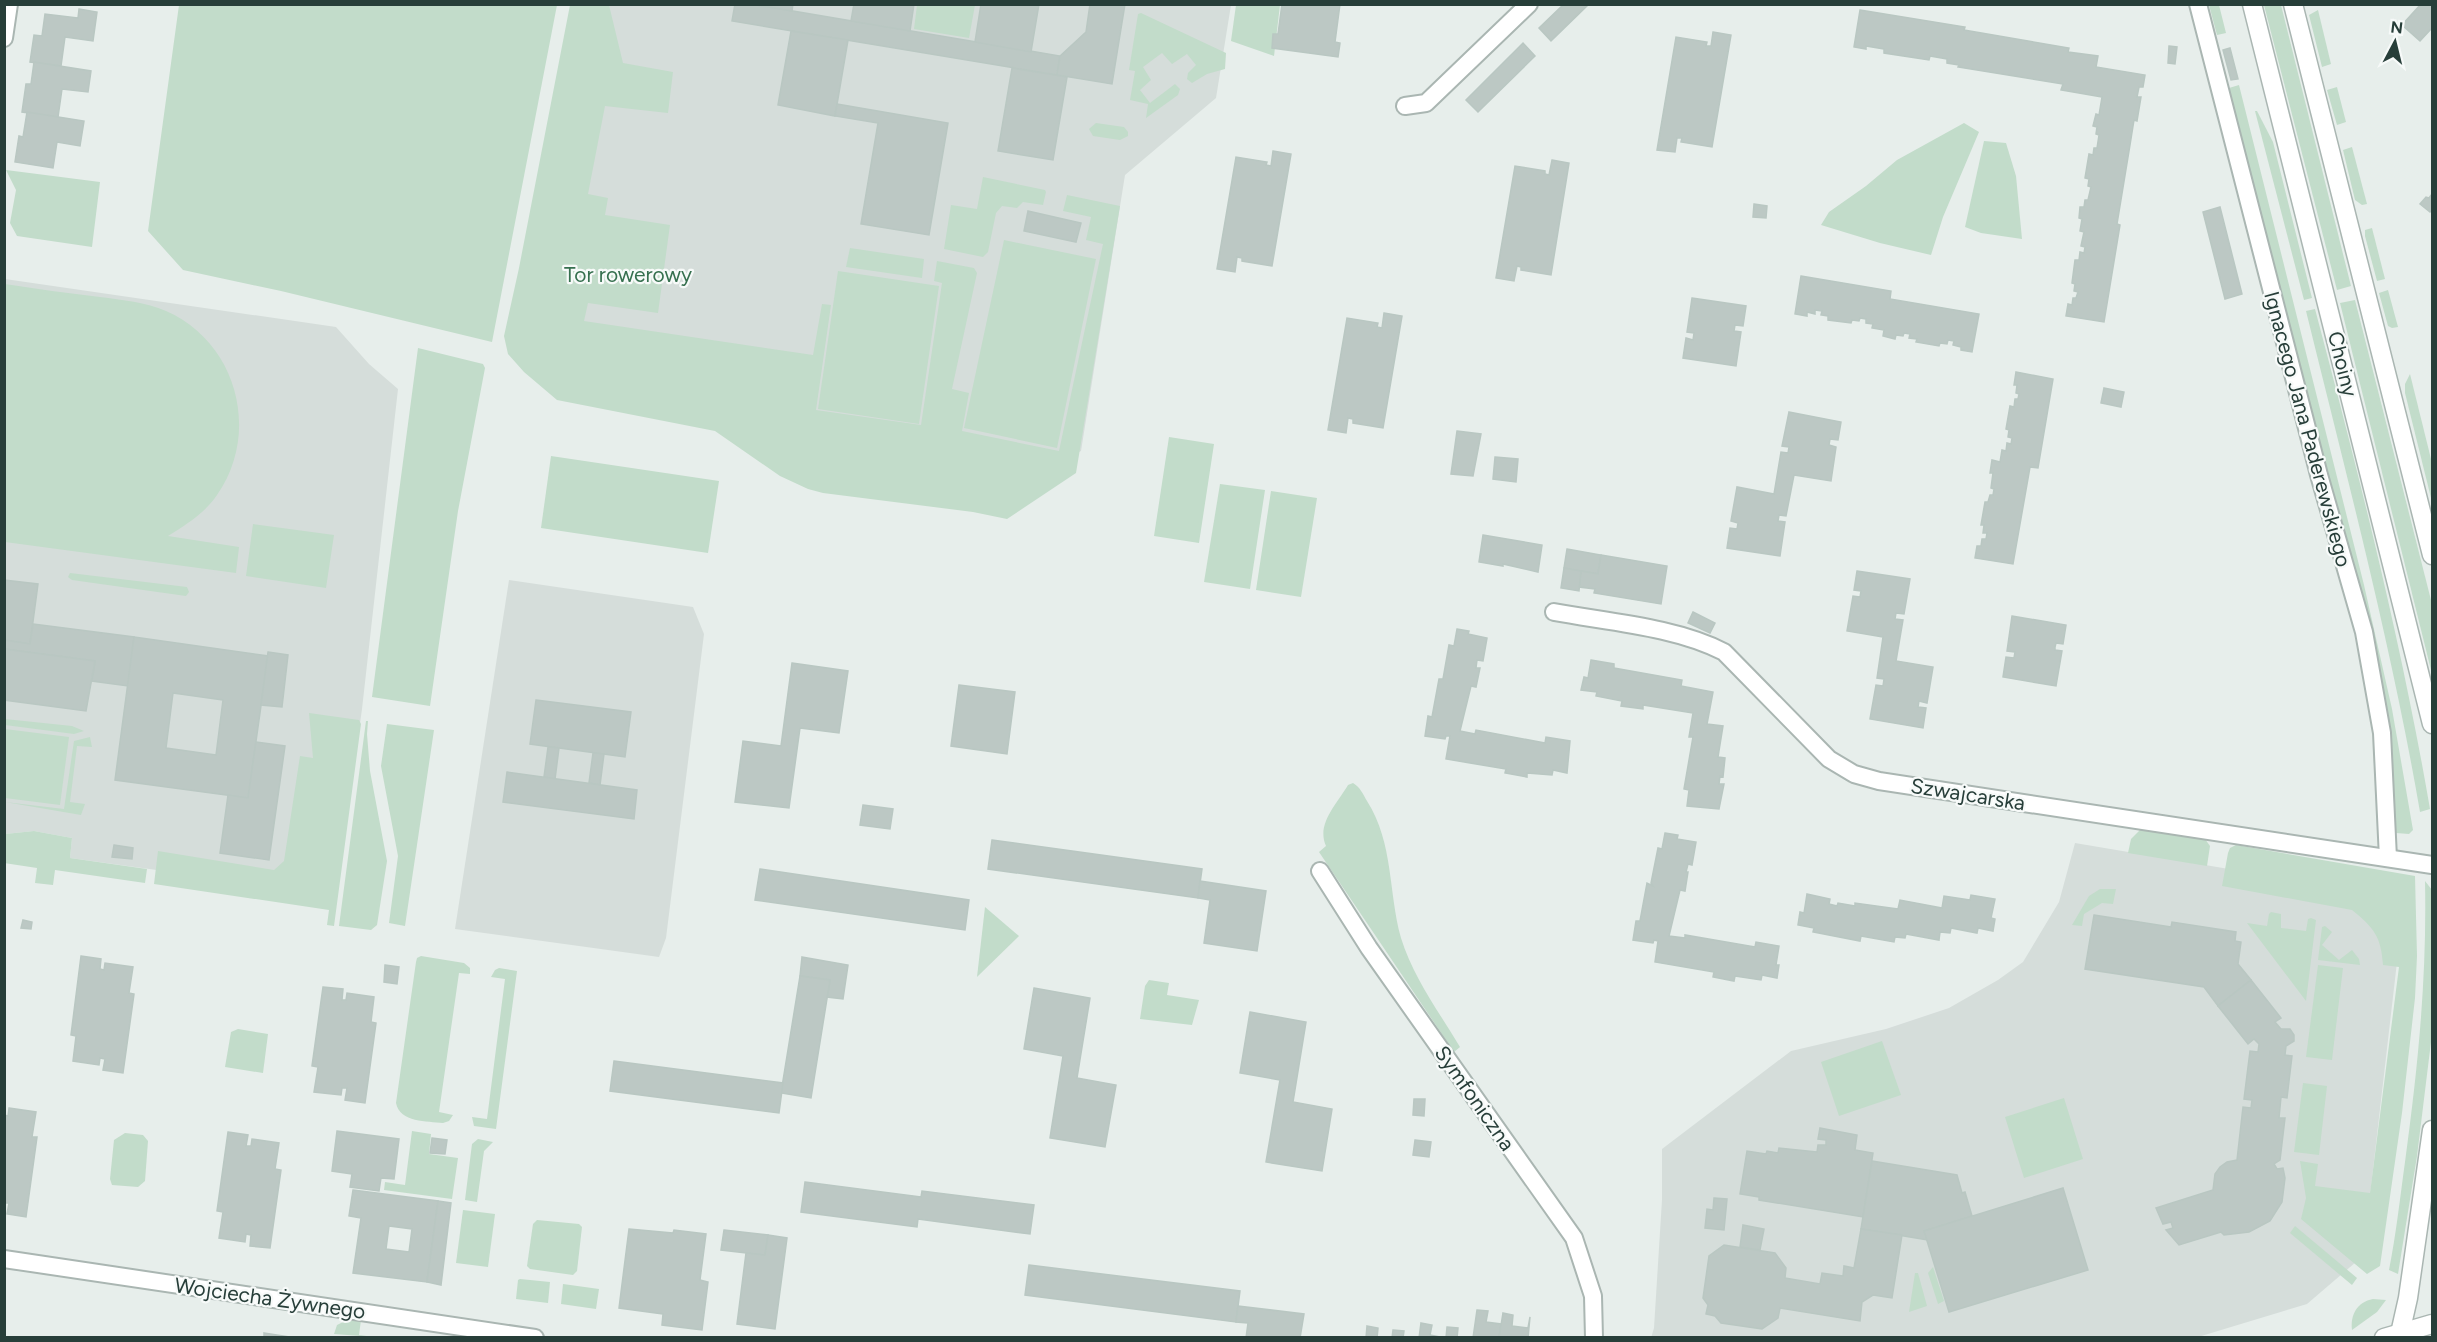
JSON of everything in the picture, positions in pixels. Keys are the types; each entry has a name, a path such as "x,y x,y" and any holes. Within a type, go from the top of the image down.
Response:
{"street":[{"path":"4,38 9,4"},
{"path":"1405,106 1426,103 1529,4"},
{"name":"Ignacego Jana Paderewskiego","path":"2198,4 2313,453 2364,632 2382,733 2388,858"},
{"name":"Choiny","path":"2252,4 2433,724"},
{"name":"Choiny","path":"2293,4 2433,555"},
{"name":"Szwajcarska","path":"1554,612 1683,636 1724,652 1829,759 1854,774 1879,781 2433,865"},
{"name":"Symfoniczna","path":"1320,871 1369,948 1574,1238 1593,1296 1594,1338"},
{"path":"2394,1336 2408,1298 2433,1130"},
{"name":"Wojciecha Żywnego","path":"4,1259 535,1338"},
{"path":"2394,1336 2433,1324"}],"shaded area":[{"path":"577,5 1231,5 1216,98 1125,175 1081,451 1064,460 603,392 528,270"},
{"path":"5,279 336,327 369,364 398,389 362,709 336,895 70,858 72,838 34,831 5,834"},
{"path":"509,580 693,607 704,634 666,938 659,957 455,929"},
{"path":"2075,843 2370,893 2397,962 2363,1256 2307,1304 2198,1337 1651,1338 1654,1328 1662,1200 1662,1149 1791,1051 1886,1029 1949,1008 1998,980 2023,962 2059,902"}],"green space":[{"path":"179,5 557,5 492,342 183,270 148,231"},
{"name":"Tor rowerowy","path":"570,5 609,5 623,63 673,72 668,113 605,106 588,194 608,198 605,215 670,225 658,313 588,303 584,321 813,355 822,304 831,305 816,410 921,425 942,283 934,281 937,261 974,268 977,273 952,389 969,393 962,431 1059,451 1103,244 1086,240 1091,217 1063,211 1067,195 1120,206 1076,473 1007,519 973,512 823,493 780,476 715,431 557,400 524,372 508,354 504,336"},
{"path":"917,5 975,5 969,38 914,29"},
{"path":"1236,5 1280,5 1274,56 1231,41"},
{"path":"2209,5 2219,5 2226,33 2217,35"},
{"path":"2264,5 2281,5 2351,286 2337,290"},
{"path":"2318,10 2331,64 2322,67 2309,15"},
{"path":"1141,13 1226,53 1225,69 1207,74 1192,83 1187,79 1188,73 1196,65 1187,54 1172,64 1162,53 1143,67 1151,80 1140,90 1150,103 1175,84 1180,89 1178,95 1146,118 1148,104 1130,100 1135,71 1129,70 1138,14"},
{"path":"2239,85 2364,585 2392,709 2413,830 2409,834 2396,833 2388,713 2229,88"},
{"path":"2337,87 2346,122 2337,125 2327,90"},
{"path":"2255,111 2273,142 2312,298 2304,300"},
{"path":"1096,123 1124,127 1128,136 1120,140 1093,136 1089,129"},
{"path":"1964,123 1979,132 1943,217 1931,255 1880,243 1821,225 1829,212 1866,186 1897,160"},
{"path":"1984,141 2006,143 2016,176 2022,239 1981,233 1965,227"},
{"path":"2352,147 2367,204 2362,205 2355,200 2343,150"},
{"path":"6,170 100,182 92,247 17,236 10,223 16,190"},
{"path":"983,177 1045,190 1043,205 1023,202 1017,208 1002,206 996,213 988,252 983,257 944,249 951,205 977,209"},
{"path":"2372,228 2385,279 2377,281 2365,236 2365,230"},
{"path":"1004,240 1096,259 1057,448 964,428"},
{"path":"850,248 924,259 922,278 846,267"},
{"path":"838,271 939,286 919,424 818,409"},
{"path":"5,284 150,305 190,325 210,344 225,366 235,391 239,417 238,444 230,470 212,502 195,518 168,536 239,547 236,573 5,542"},
{"path":"2388,290 2398,327 2388,326 2379,293"},
{"path":"2355,300 2432,604 2432,674 2340,303"},
{"path":"2315,309 2363,496 2406,683 2430,809 2420,812 2382,623 2306,311"},
{"path":"418,348 483,364 485,368 458,511 430,706 372,697"},
{"path":"2410,374 2432,463 2432,502 2405,393 2405,384"},
{"path":"1169,437 1214,444 1199,543 1154,536"},
{"path":"551,456 719,481 708,553 541,528"},
{"path":"1220,484 1265,490 1250,589 1204,582"},
{"path":"1271,491 1317,498 1301,597 1256,590"},
{"path":"253,524 334,535 326,588 246,576"},
{"path":"70,573 187,587 189,592 186,596 72,580 68,577"},
{"path":"309,713 359,720 361,724 334,926 327,925 329,910 154,884 158,851 274,870 284,861 300,756 313,758"},
{"path":"5,719 72,726 84,731 74,734 5,725"},
{"path":"366,721 368,721 370,771 387,861 377,925 371,930 339,926"},
{"path":"387,724 434,730 405,926 389,923 398,856 381,766"},
{"path":"5,729 69,737 60,805 5,798"},
{"path":"90,737 92,747 77,746 70,802 85,804 81,815 5,802 64,809 74,741"},
{"path":"1353,783 1364,796 1376,817 1382,834 1397,920 1406,952 1427,994 1460,1047 1454,1052 1319,852 1326,846 1324,830 1329,814 1348,785"},
{"path":"2142,828 2205,839 2210,846 2207,866 2128,853 2131,839"},
{"path":"34,831 72,838 70,858 147,869 145,883 55,870 53,885 35,883 37,868 4,863 5,834"},
{"path":"2236,845 2415,876 2417,956 2415,998 2402,1113 2380,1266 2367,1274 2301,1219 2306,1198 2300,1161 2318,1164 2315,1186 2370,1193 2399,967 2383,965 2375,933 2352,910 2222,886 2228,853 2230,848"},
{"path":"2425,881 2432,890 2431,1042 2417,1156 2398,1274 2389,1270 2400,1203 2418,1056 2425,952"},
{"path":"2100,889 2116,889 2113,904 2102,903 2084,914 2082,926 2072,925 2089,896"},
{"path":"985,907 1019,936 977,977"},
{"path":"2271,912 2281,914 2281,928 2306,931 2308,919 2316,920 2306,1001 2247,923 2267,926"},
{"path":"2325,926 2332,932 2322,945 2339,960 2352,950 2359,959 2360,965 2318,960 2322,927"},
{"path":"421,956 464,963 470,968 470,974 459,973 439,1112 453,1115 449,1121 443,1123 408,1118 399,1110 396,1103 416,962"},
{"path":"2318,965 2343,968 2332,1060 2306,1057"},
{"path":"499,968 517,971 496,1129 474,1126 472,1117 487,1119 505,979 491,977"},
{"path":"1149,980 1169,983 1167,995 1199,1000 1192,1025 1140,1019 1145,986"},
{"path":"238,1029 268,1034 263,1073 225,1067 231,1032"},
{"path":"1882,1041 1901,1095 1839,1116 1821,1062"},
{"path":"2303,1083 2327,1086 2319,1155 2294,1152"},
{"path":"2064,1098 2083,1159 2024,1178 2005,1117"},
{"path":"412,1131 431,1134 429,1154 458,1158 452,1199 384,1190 385,1182 405,1185"},
{"path":"125,1133 143,1135 148,1141 145,1181 138,1187 112,1185 110,1179 114,1140"},
{"path":"478,1139 493,1142 484,1151 477,1202 465,1200 472,1144"},
{"path":"463,1210 495,1214 488,1267 456,1263"},
{"path":"537,1220 579,1224 582,1227 577,1271 573,1275 530,1269 527,1266 533,1224"},
{"path":"2295,1226 2357,1278 2352,1285 2290,1233"},
{"path":"1933,1267 1944,1301 1938,1304 1928,1273"},
{"path":"1915,1273 1918,1273 1927,1306 1909,1312"},
{"path":"520,1279 550,1282 548,1303 516,1299"},
{"path":"563,1284 599,1289 596,1309 561,1304"},
{"path":"2373,1299 2386,1300 2377,1312 2352,1330 2352,1319 2356,1310 2363,1303"},
{"path":"349,1319 361,1320 359,1335 374,1337 334,1334 337,1325"}],"building":[{"path":"735,4 751,4 1060,56 1057,75 732,21"},
{"path":"751,4 793,4 792,11"},
{"path":"854,4 914,4 910,31 851,21"},
{"path":"981,4 1039,4 1031,52 975,42"},
{"path":"1090,4 1125,4 1112,84 1057,75 1060,56 1086,32"},
{"path":"1282,4 1340,4 1335,42 1340,43 1338,57 1272,48 1273,34 1278,34"},
{"path":"1564,4 1589,4 1551,41 1539,28"},
{"path":"2421,4 2432,4 2432,28 2420,41 2402,25"},
{"path":"79,9 97,12 93,41 65,37 61,66 30,62 34,35 42,36 45,14 78,18"},
{"path":"1860,10 1965,27 1964,30 2069,48 2068,52 2098,56 2096,67 2145,75 2143,87 2139,87 2137,97 2141,97 2137,121 2134,120 2104,322 2066,316 2068,304 2072,305 2073,298 2076,298 2078,292 2074,291 2075,284 2072,283 2075,260 2079,260 2080,252 2084,253 2085,247 2081,246 2084,232 2080,231 2082,219 2079,218 2080,207 2084,207 2085,200 2088,200 2091,187 2088,186 2089,179 2085,178 2089,154 2093,155 2094,148 2097,148 2099,135 2096,134 2097,127 2093,126 2096,114 2099,115 2102,97 2061,90 2063,84 1958,67 1959,65 1947,63 1947,59 1930,56 1929,60 1884,53 1884,49 1854,47"},
{"path":"791,31 848,40 835,116 778,105"},
{"path":"1713,32 1731,35 1712,147 1681,142 1682,138 1677,138 1675,152 1657,150 1676,37 1707,42 1706,46 1711,46"},
{"path":"1523,43 1535,56 1478,112 1466,100"},
{"path":"2169,46 2177,47 2175,64 2168,63"},
{"path":"2230,48 2238,79 2231,80 2223,50"},
{"path":"34,62 91,71 88,92 62,89 58,117 22,112 26,84 31,84"},
{"path":"1012,68 1067,77 1053,160 998,151"},
{"path":"837,104 948,123 929,235 861,224 878,123 835,116"},
{"path":"27,112 84,121 80,146 57,142 53,168 15,162 19,136 23,137"},
{"path":"1273,151 1291,154 1272,266 1242,261 1242,258 1237,257 1235,272 1217,269 1236,157 1267,162 1266,165 1271,166"},
{"path":"1552,160 1569,163 1551,275 1521,270 1521,267 1517,266 1514,281 1496,278 1515,166 1545,171 1545,174 1549,175"},
{"path":"2432,194 2432,210 2430,212 2420,204"},
{"path":"1754,204 1767,206 1766,218 1753,217"},
{"path":"2220,207 2242,294 2225,299 2203,212"},
{"path":"1028,211 1081,223 1076,242 1024,231"},
{"path":"1801,276 1891,291 1890,299 1979,314 1972,352 1961,350 1961,347 1953,345 1954,341 1948,340 1947,344 1940,343 1939,346 1916,342 1917,339 1909,338 1910,334 1896,335 1895,339 1883,336 1884,330 1872,328 1873,324 1866,323 1866,319 1852,320 1851,323 1828,320 1828,316 1821,315 1822,311 1815,310 1815,314 1807,312 1807,316 1795,314"},
{"path":"1692,298 1746,306 1743,326 1735,325 1734,331 1741,332 1736,366 1683,358 1686,338 1693,340 1694,333 1687,332"},
{"path":"1384,313 1402,316 1383,428 1353,423 1353,419 1348,418 1346,433 1328,430 1347,318 1378,323 1377,327 1382,328"},
{"path":"2016,372 2053,379 2038,468 2030,467 2013,564 1975,558 1977,546 1981,546 1982,539 1986,539 1987,533 1983,533 1984,525 1981,525 1985,502 1988,502 1990,495 1993,495 1994,489 1991,488 1993,473 1990,473 1992,460 2000,462 2002,450 2006,451 2007,443 2011,444 2012,438 2008,437 2009,430 2006,429 2010,406 2014,407 2015,399 2018,399 2019,394 2016,393 2017,385 2014,385"},
{"path":"2104,388 2124,392 2121,407 2101,403"},
{"path":"1789,412 1841,422 1838,440 1830,439 1829,445 1836,447 1831,481 1794,475 1786,516 1779,515 1778,521 1785,522 1780,556 1727,548 1730,528 1737,529 1738,523 1731,521 1737,487 1774,494 1781,452 1788,453 1789,447 1782,446"},
{"path":"1457,431 1481,434 1473,476 1451,474"},
{"path":"1495,457 1518,459 1516,482 1493,479"},
{"path":"1483,535 1542,545 1538,572 1503,564 1503,566 1479,562"},
{"path":"1567,549 1601,555 1598,574 1564,568"},
{"path":"1601,555 1667,566 1661,604 1594,593 1595,589 1579,587 1581,571 1598,574"},
{"path":"1564,568 1581,571 1579,591 1561,588"},
{"path":"1857,571 1910,579 1904,614 1896,613 1895,619 1903,620 1896,661 1933,667 1927,703 1919,701 1918,707 1926,708 1923,728 1870,719 1876,685 1883,686 1884,679 1877,678 1883,637 1847,631 1853,596 1860,597 1861,591 1854,590"},
{"path":"4,580 38,584 30,644 4,640"},
{"path":"1693,612 1715,623 1710,633 1688,623"},
{"path":"2012,616 2066,625 2063,644 2056,643 2055,647 2055,650 2062,651 2056,686 2003,677 2006,657 2014,658 2015,652 2007,651"},
{"path":"33,624 134,637 128,686 92,681 95,661 4,649 4,640 30,644"},
{"path":"1457,629 1487,638 1483,661 1477,660 1476,668 1480,668 1476,687 1471,686 1460,731 1475,734 1476,730 1545,743 1546,737 1570,741 1567,773 1553,770 1552,775 1527,773 1527,777 1505,773 1506,769 1446,759 1450,736 1446,736 1445,739 1425,736 1428,716 1432,717 1439,679 1443,679 1449,645 1454,646"},
{"path":"134,637 268,656 248,798 115,780","holes":["173,693 223,700 216,755 166,748"]},
{"path":"4,649 95,661 86,711 4,700"},
{"path":"268,652 288,655 282,707 261,705"},
{"path":"1591,660 1614,664 1614,668 1682,680 1681,686 1713,692 1707,724 1723,726 1718,757 1725,758 1723,777 1720,776 1719,784 1724,784 1719,809 1687,806 1689,790 1684,789 1693,737 1689,737 1693,713 1643,705 1643,709 1621,706 1622,701 1596,696 1597,692 1581,690 1584,677 1588,678"},
{"path":"792,663 848,671 839,733 800,728 789,808 735,802 743,741 781,746"},
{"path":"959,685 1015,692 1007,754 951,746"},
{"path":"536,700 631,712 625,757 530,744"},
{"path":"256,742 285,746 269,860 220,853 228,795 248,798"},
{"path":"548,747 559,748 555,779 544,777"},
{"path":"593,753 604,754 600,785 589,783"},
{"path":"507,772 637,790 634,819 503,802"},
{"path":"863,805 893,809 890,829 860,825"},
{"path":"1665,833 1678,835 1677,839 1696,842 1692,865 1688,864 1686,872 1688,872 1685,891 1680,890 1669,936 1685,938 1685,935 1755,947 1756,942 1779,946 1776,965 1779,965 1777,978 1762,975 1761,980 1735,976 1734,981 1713,977 1714,972 1655,962 1658,941 1654,940 1653,943 1633,940 1636,921 1640,921 1647,883 1653,886 1651,883 1658,848 1662,849"},
{"path":"992,840 1202,869 1198,898 988,869"},
{"path":"114,845 133,848 132,859 112,857"},
{"path":"760,869 969,900 965,930 755,900"},
{"path":"1200,881 1266,891 1257,951 1204,943 1210,900 1198,898"},
{"path":"1807,894 1830,899 1829,904 1837,906 1838,903 1855,906 1855,903 1898,909 1900,900 1942,908 1944,896 1970,900 1971,895 1995,899 1991,918 1995,919 1993,931 1978,928 1977,933 1951,928 1950,933 1940,932 1939,940 1906,934 1905,938 1895,937 1894,942 1861,936 1860,941 1813,932 1814,928 1798,925 1800,912 1804,913"},
{"path":"2094,915 2171,927 2172,922 2236,932 2235,941 2241,942 2238,964 2251,980 2218,1006 2204,987 2085,969"},
{"path":"23,920 32,922 31,929 21,928"},
{"path":"81,956 101,959 100,969 104,970 105,963 133,967 129,993 134,994 123,1073 103,1070 105,1059 100,1058 99,1065 73,1061 76,1036 71,1035"},
{"path":"802,957 848,965 843,999 827,997 830,980 800,976"},
{"path":"385,965 399,967 397,984 384,982"},
{"path":"800,976 830,980 811,1098 781,1093"},
{"path":"2251,980 2281,1018 2275,1022 2281,1029 2290,1029 2294,1035 2294,1041 2286,1046 2285,1055 2292,1056 2287,1098 2281,1097 2279,1118 2285,1118 2280,1160 2274,1164 2277,1169 2283,1168 2285,1178 2282,1202 2270,1221 2249,1232 2224,1235 2221,1232 2179,1245 2166,1230 2173,1228 2171,1222 2163,1224 2156,1208 2213,1190 2215,1174 2220,1167 2227,1162 2237,1160 2243,1107 2251,1108 2252,1100 2244,1099 2250,1051 2258,1052 2259,1044 2254,1039 2248,1044 2218,1006"},
{"path":"323,987 343,989 342,1000 346,1000 347,993 374,997 371,1022 376,1023 365,1103 345,1100 347,1088 342,1088 341,1095 314,1092 318,1067 312,1066"},
{"path":"1034,988 1090,998 1077,1078 1116,1085 1105,1147 1050,1138 1063,1056 1024,1049"},
{"path":"1250,1012 1306,1022 1293,1102 1332,1109 1322,1171 1266,1162 1280,1080 1240,1073"},
{"path":"614,1061 783,1083 779,1113 610,1091"},
{"path":"1414,1099 1425,1099 1424,1116 1413,1115"},
{"path":"9,1108 36,1112 32,1137 37,1137 26,1217 7,1214 9,1203 4,1203 4,1115 8,1116"},
{"path":"1820,1128 1857,1135 1855,1150 1873,1153 1863,1217 1759,1200 1759,1197 1740,1194 1747,1151 1778,1153 1779,1148 1817,1152 1818,1145 1826,1145 1826,1140 1818,1139"},
{"path":"337,1131 399,1139 394,1179 381,1178 379,1191 350,1187 352,1174 332,1171"},
{"path":"228,1132 248,1135 246,1146 251,1146 252,1139 279,1143 275,1169 281,1170 270,1248 250,1246 251,1235 246,1234 245,1242 219,1238 223,1212 217,1211"},
{"path":"432,1138 447,1140 445,1154 430,1153"},
{"path":"1415,1140 1431,1142 1429,1157 1413,1155"},
{"path":"1872,1161 1957,1175 1972,1216 1924,1231 1928,1240 1861,1229"},
{"path":"805,1182 921,1197 922,1191 1034,1205 1030,1234 918,1219 917,1227 801,1212"},
{"path":"2063,1188 2088,1270 1949,1312 1924,1231"},
{"path":"353,1190 438,1201 427,1282 353,1273 361,1218 349,1216","holes":["389,1226 412,1229 409,1252 386,1249"]},
{"path":"1714,1198 1727,1199 1724,1230 1705,1228 1707,1209 1713,1210"},
{"path":"438,1201 451,1203 441,1285 427,1282"},
{"path":"1743,1225 1764,1229 1760,1250 1740,1247"},
{"path":"629,1229 673,1233 674,1230 706,1234 700,1280 708,1282 702,1330 662,1325 663,1314 619,1308"},
{"path":"1861,1229 1902,1235 1892,1298 1873,1295 1862,1302 1860,1321 1780,1308 1778,1318 1762,1329 1721,1323 1715,1316 1706,1314 1708,1305 1703,1298 1709,1256 1724,1245 1775,1253 1786,1268 1785,1278 1820,1284 1822,1273 1843,1276 1844,1266 1854,1268"},
{"path":"724,1230 768,1235 765,1255 721,1250"},
{"path":"768,1235 787,1238 775,1329 737,1324 746,1253 765,1255"},
{"path":"1029,1265 1240,1291 1236,1322 1025,1295"},
{"path":"1238,1306 1304,1314 1300,1338 1246,1338 1248,1323 1236,1322"},
{"path":"1477,1310 1488,1311 1486,1322 1501,1324 1499,1338 1473,1338"},
{"path":"1503,1313 1513,1315 1512,1326 1528,1328 1530,1317 1528,1338 1499,1338"},
{"path":"1421,1323 1432,1325 1430,1335 1445,1338 1419,1338"},
{"path":"1367,1326 1378,1328 1377,1338 1366,1338"},
{"path":"1447,1327 1458,1328 1457,1338 1446,1338"},
{"path":"1393,1330 1404,1331 1403,1338 1392,1338"},
{"path":"264,1333 296,1338 264,1338"}]}
